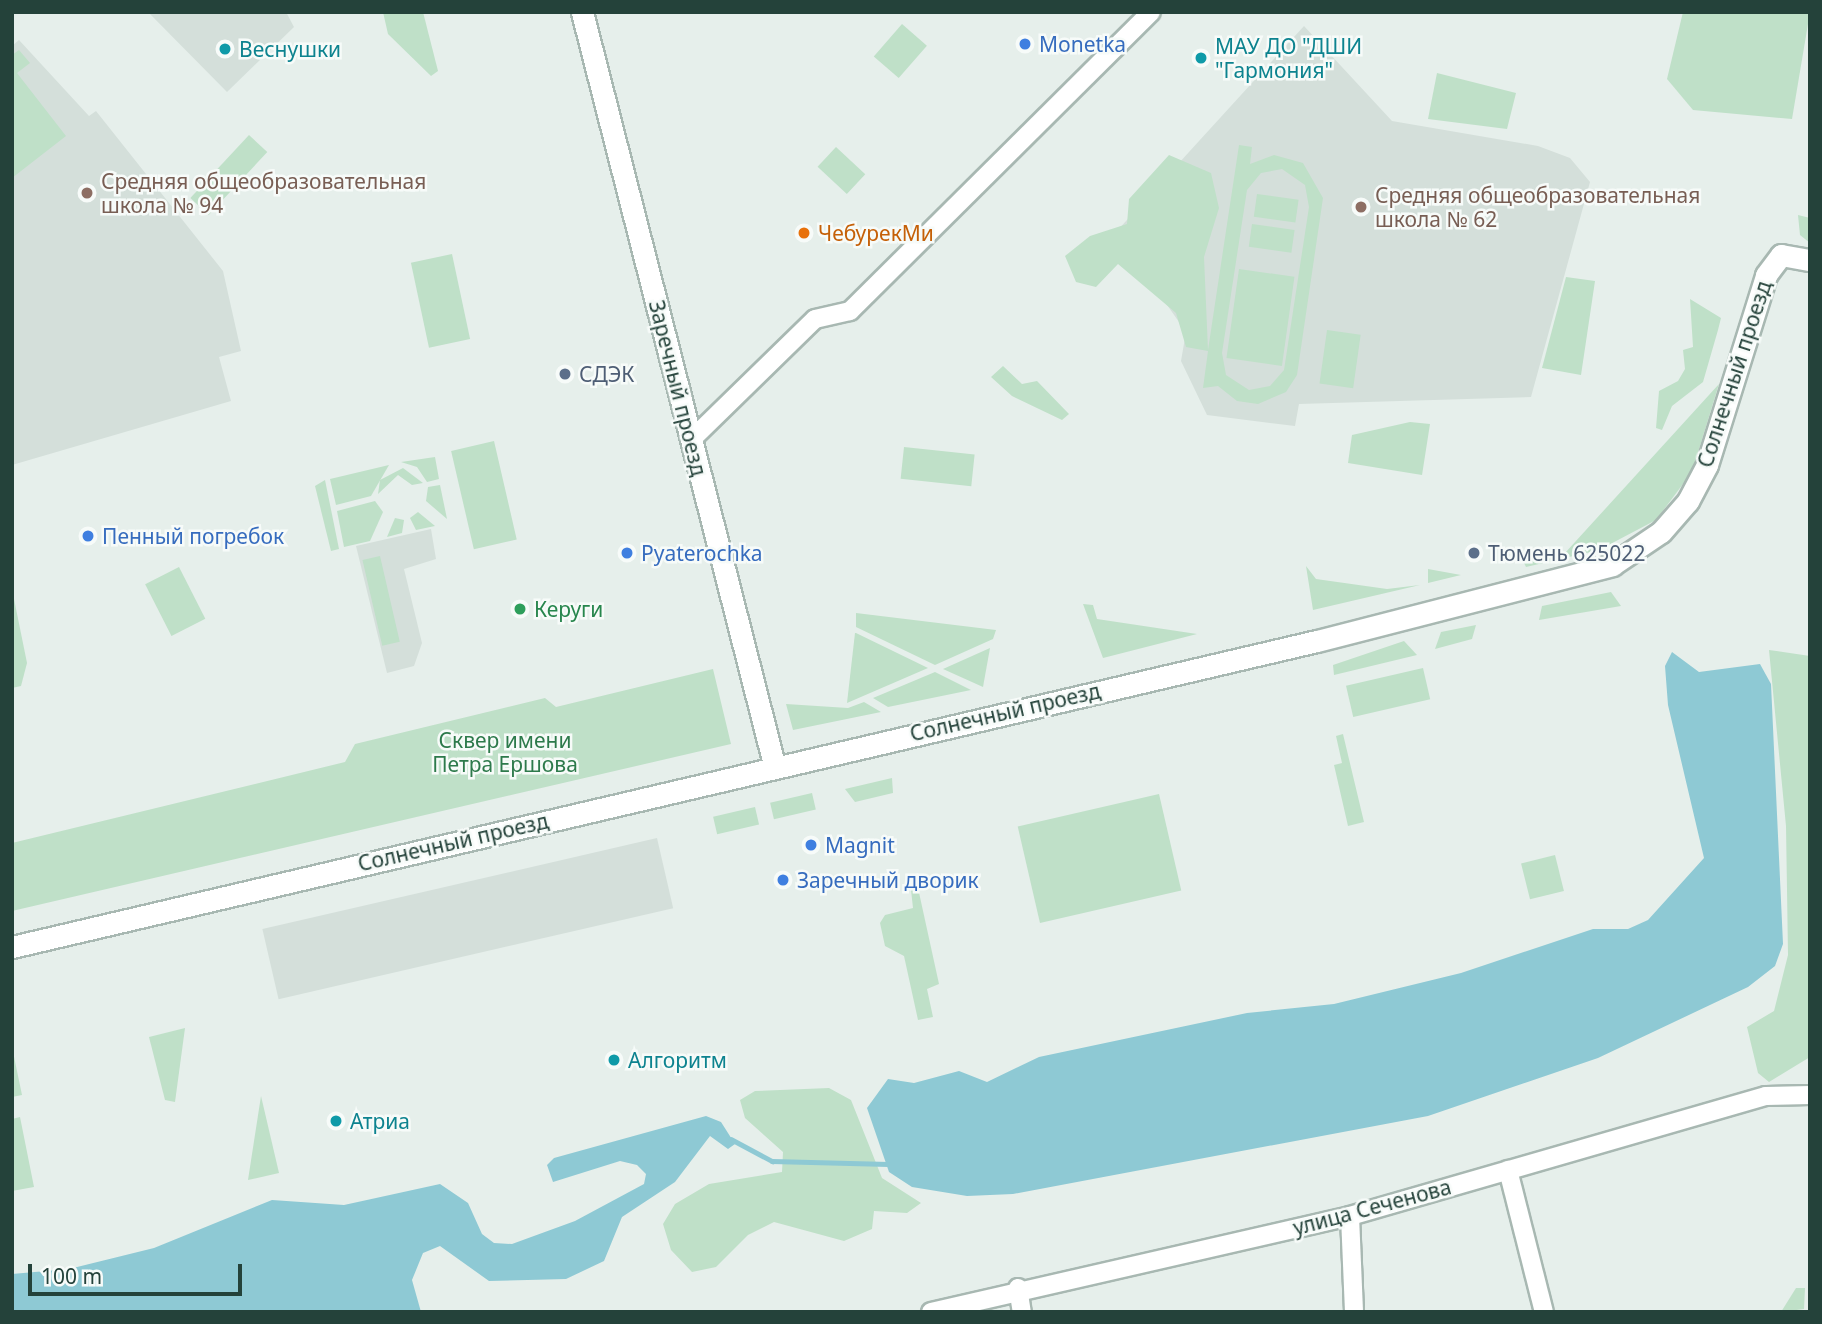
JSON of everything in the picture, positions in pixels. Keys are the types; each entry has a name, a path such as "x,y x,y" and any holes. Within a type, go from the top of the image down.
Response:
{"street":[{"name":"Заречный проезд","path":"582,12 774,764"},
{"path":"691,440 815,319 850,311 1151,12"},
{"name":"Солнечный проезд","path":"12,947 774,764 1317,641 1612,565 1661,532 1688,501 1707,465 1766,275 1781,255 1810,260"},
{"name":"улица Сеченова","path":"931,1312 1018,1288 1350,1216 1766,1097 1810,1095"},
{"path":"1508,1170 1544,1312"},
{"path":"1350,1216 1354,1312"},
{"path":"1018,1288 1022,1312"}],"shaded area":[{"path":"148,12 286,12 294,27 227,92"},
{"name":"Средняя общеобразовательная школа № 62","path":"1304,26 1392,121 1538,146 1570,158 1590,182 1531,397 1299,404 1295,426 1207,415 1181,361 1186,332 1116,232"},
{"name":"Средняя общеобразовательная школа № 94","path":"19,40 89,116 96,111 223,271 241,351 219,357 231,401 12,465 12,46"},
{"path":"431,529 436,559 404,569 422,643 414,666 387,673 356,546"},
{"path":"657,838 673,908 279,999 262,929"}],"green space":[{"path":"383,12 423,12 438,71 431,76 388,34"},
{"path":"1683,12 1810,12 1792,119 1693,110 1667,79"},
{"path":"902,24 927,46 899,78 874,56"},
{"path":"19,50 30,63 17,73 66,136 12,178 12,55"},
{"path":"1437,73 1516,93 1507,129 1428,119"},
{"path":"249,135 267,152 209,215 190,198"},
{"path":"1239,145 1252,147 1250,164 1274,155 1303,163 1323,198 1297,375 1286,392 1258,404 1237,401 1218,386 1203,388 1208,351 1186,347 1176,313 1118,264 1096,287 1076,282 1065,256 1090,236 1127,224 1129,199 1169,155 1211,173 1219,208 1204,257 1208,350","holes":["1282,169 1305,185 1309,207 1284,370 1270,386 1249,390 1226,375 1222,353 1247,190 1261,173"]},
{"path":"836,147 865,174 847,194 818,167"},
{"path":"1257,194 1299,200 1295,223 1254,217"},
{"path":"1798,215 1810,218 1810,243 1800,235"},
{"path":"1252,224 1295,230 1291,253 1249,247"},
{"path":"452,254 470,339 429,348 411,263"},
{"path":"1239,269 1294,277 1282,366 1226,358"},
{"path":"1566,277 1595,281 1581,375 1542,368"},
{"path":"1690,299 1721,318 1703,382 1672,406 1662,430 1656,428 1659,391 1678,381 1685,369 1683,350 1693,347"},
{"path":"1327,330 1361,335 1353,388 1319,383"},
{"path":"1003,366 1022,384 1037,381 1069,414 1062,420 1012,396 991,377"},
{"path":"1719,384 1692,472 1656,520 1599,550 1526,567 1524,563 1565,553"},
{"path":"1410,422 1430,424 1422,475 1348,463 1352,435"},
{"path":"494,441 517,539 474,549 451,451"},
{"path":"904,447 975,454 971,486 901,479"},
{"path":"435,457 439,479 427,482 417,467 401,462"},
{"path":"389,465 371,496 336,505 330,479"},
{"path":"403,468 423,483 412,485 398,475 378,494 380,480"},
{"path":"325,480 339,549 331,551 315,486"},
{"path":"440,485 447,519 426,501 428,487"},
{"path":"375,501 383,512 370,541 344,547 337,511"},
{"path":"418,512 435,526 416,530 410,518"},
{"path":"395,518 404,520 402,533 387,537"},
{"path":"380,556 400,642 382,646 362,560"},
{"path":"1306,566 1316,579 1387,589 1420,585 1313,610"},
{"path":"179,567 205,619 171,636 145,584"},
{"path":"1428,569 1461,575 1428,583"},
{"path":"1611,592 1621,606 1539,620 1542,606"},
{"path":"14,599 27,663 21,686 12,688"},
{"path":"1083,604 1093,605 1097,619 1197,634 1103,658"},
{"path":"856,613 996,630 993,639 935,665 856,627"},
{"path":"1476,625 1472,639 1435,649 1441,632"},
{"path":"856,633 928,668 847,703"},
{"path":"1404,641 1417,655 1334,675 1333,665"},
{"path":"990,648 983,687 943,669"},
{"path":"1769,650 1810,656 1810,1057 1769,1082 1758,1073 1747,1027 1774,1011 1788,955 1786,826"},
{"path":"1423,668 1430,699 1353,717 1346,686"},
{"name":"Сквер имени Петра Ершова","path":"713,669 731,744 12,911 12,843 345,762 355,744 545,698 556,707"},
{"path":"935,672 971,690 888,707 873,698"},
{"path":"864,702 881,712 793,730 786,704 848,708"},
{"path":"1343,734 1364,822 1348,826 1334,765 1342,763 1336,736"},
{"path":"892,778 893,793 855,802 845,789"},
{"path":"812,793 816,810 774,819 770,803"},
{"path":"1159,794 1181,890 1040,923 1018,827"},
{"path":"755,807 759,825 717,834 713,817"},
{"path":"1555,855 1564,891 1530,899 1521,863"},
{"path":"918,888 939,984 927,989 933,1017 918,1020 904,956 885,946 880,923 885,915 913,908 911,890"},
{"path":"185,1028 175,1102 165,1100 149,1037"},
{"path":"12,1047 22,1095 12,1097"},
{"path":"829,1088 851,1100 882,1178 921,1203 907,1213 874,1211 872,1229 844,1241 774,1222 748,1235 716,1267 692,1272 671,1250 663,1224 675,1204 709,1184 782,1172 783,1152 745,1118 740,1100 755,1091"},
{"path":"261,1096 279,1173 248,1180"},
{"path":"20,1117 34,1187 12,1191 12,1119"},
{"path":"1796,1288 1805,1288 1804,1309 1781,1312"}],"water":[{"path":"1672,652 1699,672 1760,664 1771,684 1783,944 1775,966 1748,987 1598,1058 1428,1116 1013,1194 967,1196 912,1187 889,1172 867,1108 888,1079 914,1083 959,1071 987,1082 1039,1057 1247,1013 1334,1004 1461,973 1593,929 1628,929 1648,920 1704,858 1668,705 1665,666"},
{"path":"706,1116 721,1122 735,1144 728,1149 710,1136 675,1182 622,1217 604,1261 566,1279 489,1281 440,1246 423,1253 412,1280 421,1312 12,1312 12,1274 69,1269 154,1248 272,1200 344,1205 440,1184 468,1203 482,1234 494,1243 512,1244 575,1221 644,1184 646,1174 637,1165 620,1161 553,1182 547,1165 554,1158"}],"waterway":[{"path":"731,1139 772,1161 888,1164"}],"place":[{"name":"Monetka","path":"1025,44"},
{"name":"Веснушки","path":"225,49"},
{"name":"МАУ ДО \"ДШИ \"Гармония\"","path":"1201,58"},
{"name":"Средняя общеобразовательная школа № 94","path":"87,193"},
{"name":"Средняя общеобразовательная школа № 62","path":"1361,207"},
{"name":"ЧебурекМи","path":"804,233"},
{"name":"СДЭК","path":"565,374"},
{"name":"Пенный погребок","path":"88,536"},
{"name":"Pyaterochka","path":"627,553"},
{"name":"Тюмень 625022","path":"1474,553"},
{"name":"Керуги","path":"520,609"},
{"name":"Magnit","path":"811,845"},
{"name":"Заречный дворик","path":"783,880"},
{"name":"Алгоритм","path":"614,1060"},
{"name":"Атриа","path":"336,1121"}]}
